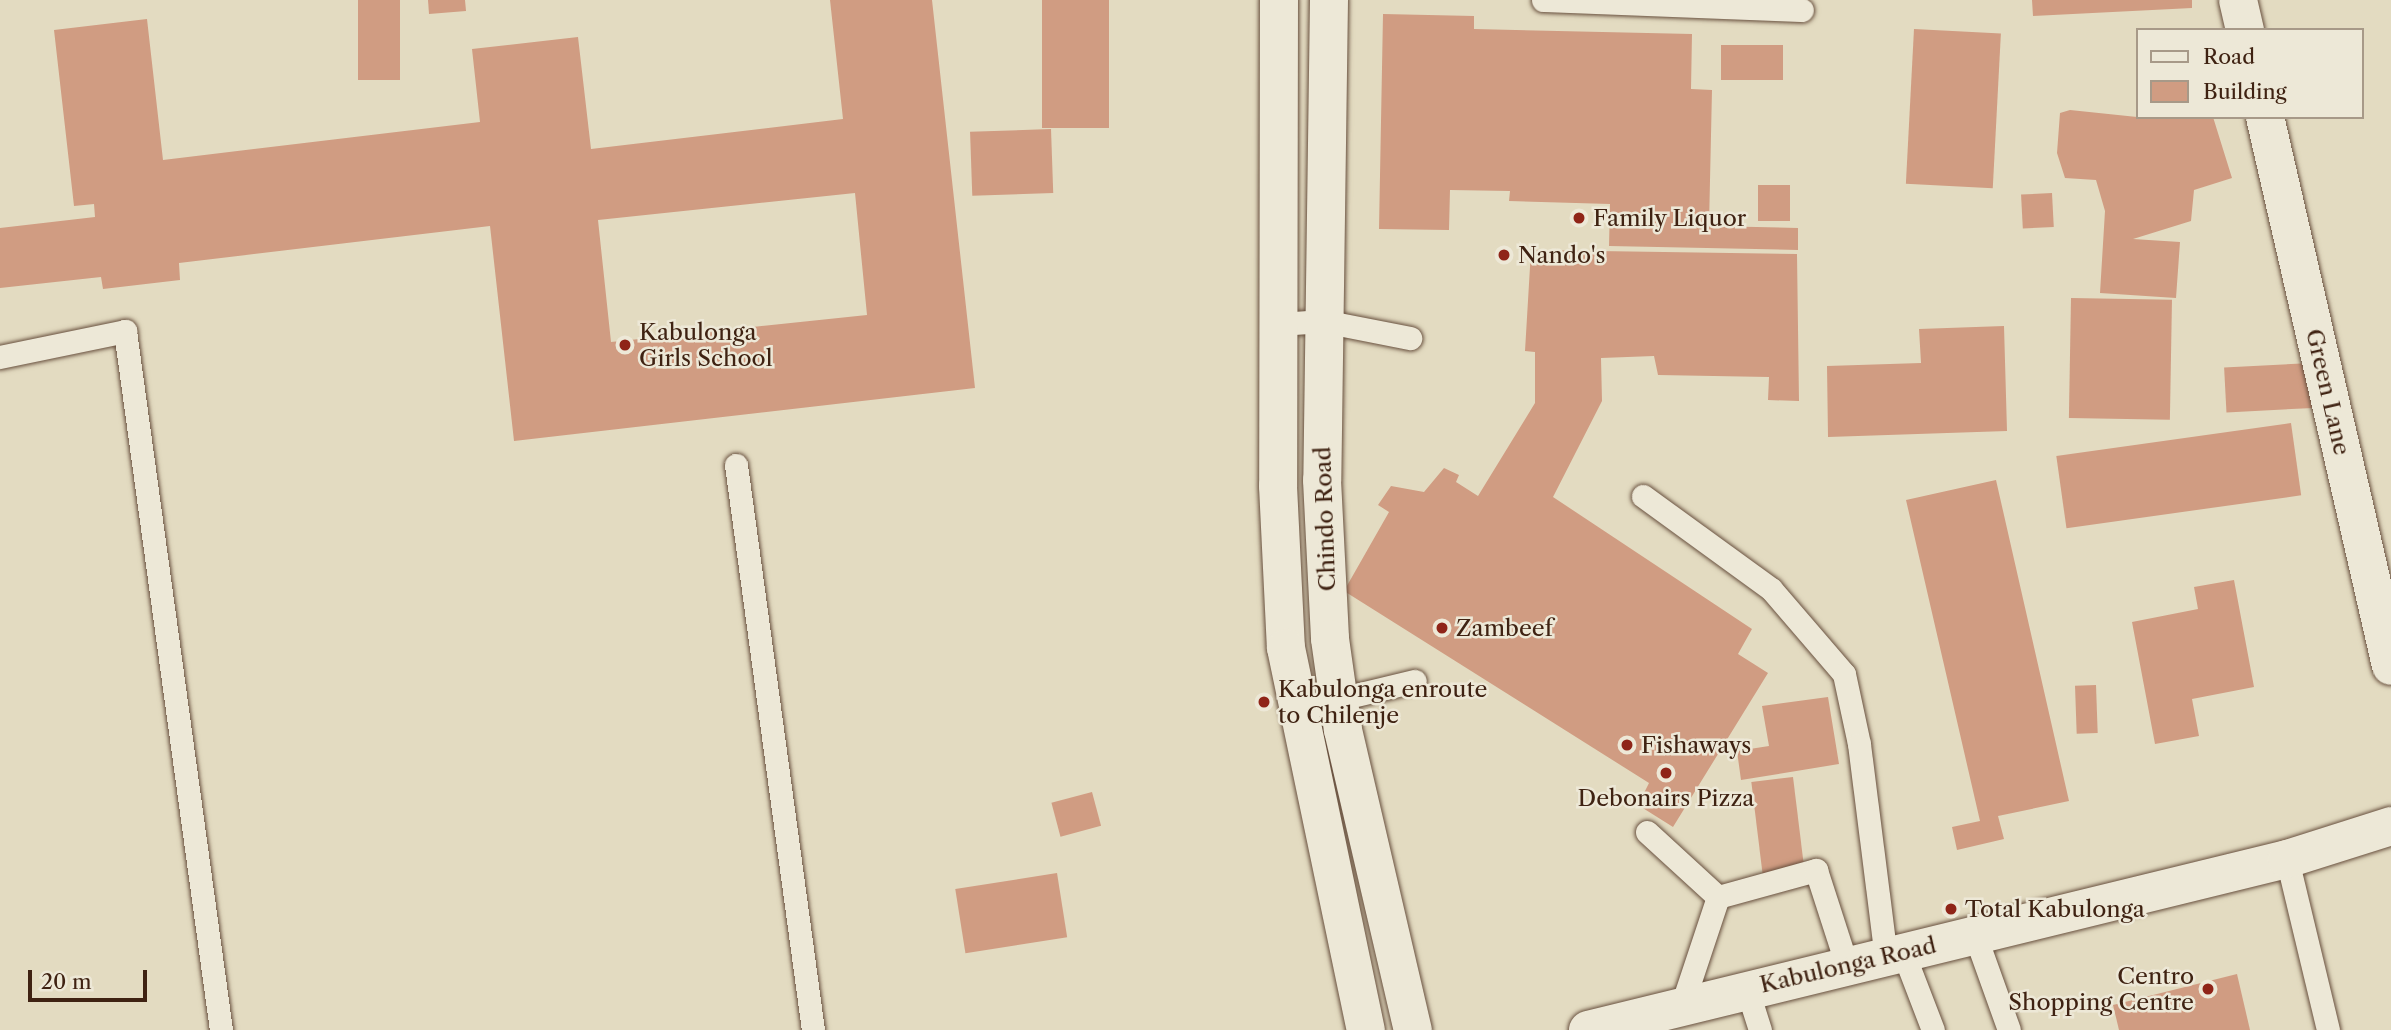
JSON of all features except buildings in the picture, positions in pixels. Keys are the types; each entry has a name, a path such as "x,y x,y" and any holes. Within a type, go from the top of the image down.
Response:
{"main road":[{"name":"Chindo Road","path":"1279,0 1278,486 1284,621 1298,709 1366,1030"},
{"name":"Chindo Road","path":"1329,0 1322,480 1338,699 1412,1030"},
{"path":"2238,0 2245,28"},
{"name":"Green Lane","path":"2265,119 2391,667"},
{"name":"Kabulonga Road","path":"1588,1030 2287,859 2391,826"}],"lane":[{"path":"1543,0 1802,10"},
{"path":"1279,324 1323,321 1410,338"},
{"path":"0,357 125,331 221,1030"},
{"path":"736,465 813,1030"},
{"path":"1643,496 1771,589 1844,674 1859,744 1894,955 1933,1030"},
{"path":"1298,709 1415,681"},
{"path":"1647,832 1718,897"},
{"path":"2287,859 2329,1030"},
{"path":"1718,897 1816,870 1847,966"},
{"path":"1682,1005 1718,897"},
{"path":"1975,935 2009,1030"},
{"path":"1747,989 1760,1030"}],"place":[{"name":"Family Liquor","path":"1579,218"},
{"name":"Nando's","path":"1504,255"},
{"name":"Kabulonga Girls School","path":"625,345"},
{"name":"Zambeef","path":"1442,628"},
{"name":"Kabulonga enroute to Chilenje","path":"1264,702"},
{"name":"Fishaways","path":"1627,745"},
{"name":"Debonairs Pizza","path":"1666,773"},
{"name":"Total Kabulonga","path":"1951,909"},
{"name":"Centro Shopping Centre","path":"2208,989"}]}
